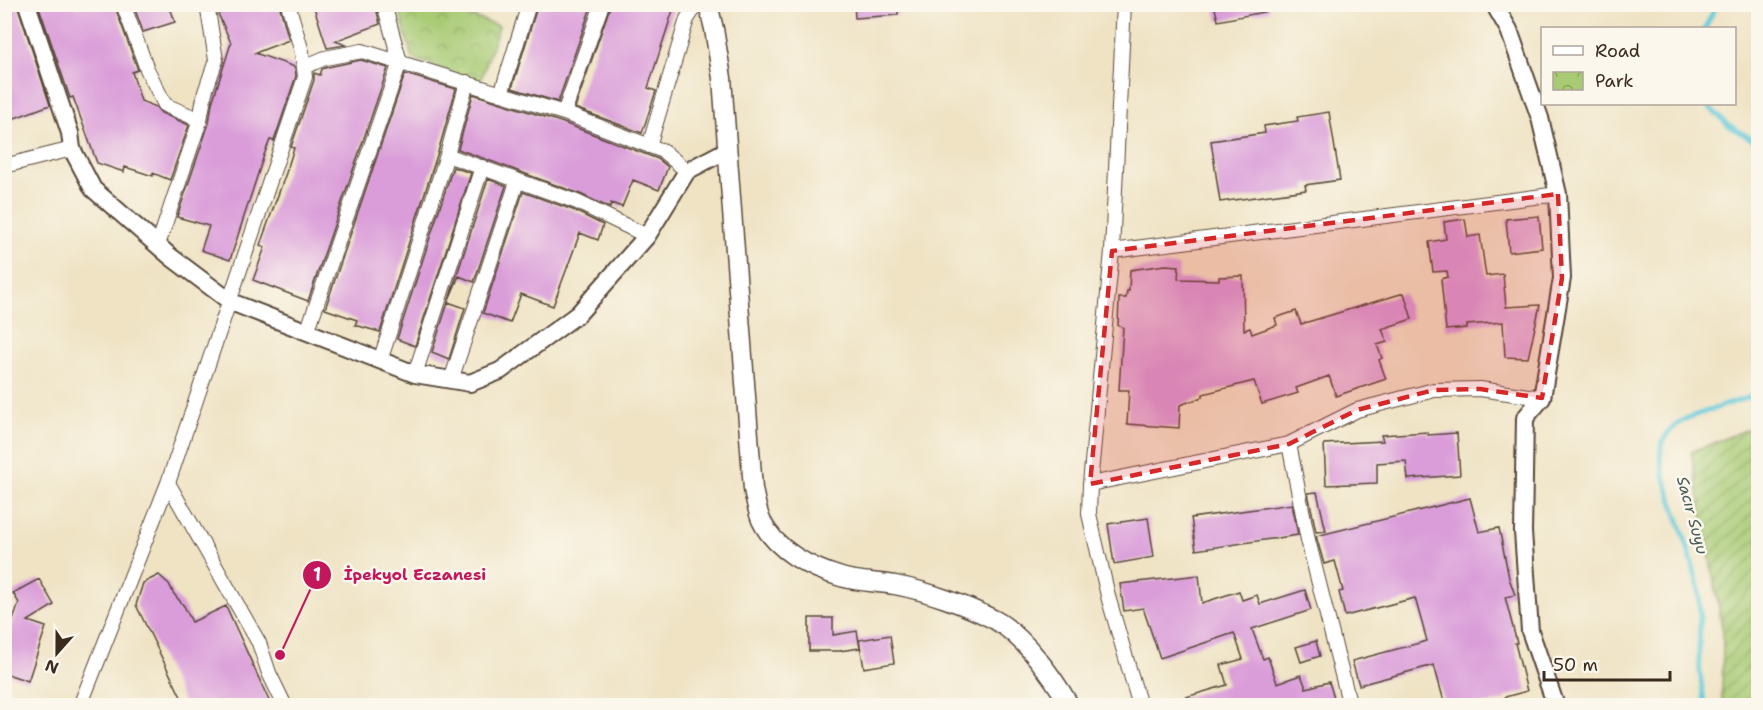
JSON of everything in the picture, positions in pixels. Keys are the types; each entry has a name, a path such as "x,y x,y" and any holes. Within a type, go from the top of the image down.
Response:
{"main road":[{"path":"708,4 722,78 753,489 761,520 779,544 806,564 842,578 897,586 952,602 996,621 1029,649 1056,682 1070,705"}],"street":[{"path":"27,4 70,133 72,149 93,189 158,245 231,302 415,374 470,383 500,371 578,314 647,237 687,171 727,150"},
{"path":"123,4 147,69 165,105 200,120"},
{"path":"158,245 200,120 205,92 216,60 207,4"},
{"path":"80,705 168,483 231,302 305,76 302,52 288,4"},
{"path":"307,332 400,62 384,4"},
{"path":"501,94 529,4"},
{"path":"564,113 602,4"},
{"path":"650,146 687,19 697,4"},
{"path":"1124,4 1112,250 1089,514 1110,600 1140,705"},
{"path":"1494,4 1509,30 1540,118 1558,194 1562,278 1542,398 1525,418 1523,532 1530,631 1556,705"},
{"path":"304,67 325,58 362,51 564,113 663,151 687,171"},
{"path":"380,361 447,155 467,82"},
{"path":"4,166 72,149"},
{"path":"447,155 516,182 577,202 647,237"},
{"path":"415,374 482,167"},
{"path":"451,380 516,182"},
{"path":"1112,250 1558,194"},
{"path":"1090,484 1288,444 1357,410 1434,390 1479,389 1542,398"},
{"path":"1288,444 1308,540 1350,705"},
{"path":"168,483 259,643 269,673 285,705"}],"highlighted area":[{"path":"1558,194 1562,278 1542,398 1480,389 1434,390 1357,410 1289,444 1090,484 1112,251"}],"green space":[{"path":"398,5 440,5 499,26 480,83 412,58"},
{"path":"1758,425 1758,705 1726,705 1722,701 1723,632 1691,452"}],"building":[{"path":"4,4 17,4 50,105 4,122"},
{"path":"38,4 75,4 76,8 87,4 114,4 138,70 132,72 141,101 189,125 170,180 153,173 153,176 125,167 124,172 97,163 73,97 70,98"},
{"path":"133,4 169,4 175,22 143,32"},
{"path":"231,4 279,4 289,40 255,53 295,67 296,76 274,141 270,140 264,155 230,260 201,250 209,226 177,217 209,123 212,103 231,43 217,11"},
{"path":"313,4 375,4 380,24 335,41 346,45 327,48"},
{"path":"538,4 592,4 558,102 512,88"},
{"path":"611,4 675,4 648,88 656,91 642,133 575,108"},
{"path":"854,4 898,4 898,15 855,18"},
{"path":"1214,4 1268,4 1269,11 1218,21"},
{"path":"361,60 388,68 308,301 253,280 265,247 260,245 294,148 291,147 314,80 314,73 320,75 322,69"},
{"path":"405,74 456,89 380,332 355,325 357,320 325,309"},
{"path":"473,94 561,122 658,159 668,167 659,190 633,180 622,207 611,203 610,208 580,194 458,149"},
{"path":"1329,112 1340,180 1305,185 1306,190 1220,202 1211,141 1265,133 1264,126 1298,121 1297,117"},
{"path":"453,167 471,173 415,346 397,339"},
{"path":"488,179 506,186 474,282 459,276 449,300"},
{"path":"523,192 573,210 603,225 598,240 580,233 553,306 521,294 510,323 483,313"},
{"path":"1539,216 1542,248 1509,252 1506,219"},
{"path":"1465,219 1468,237 1480,235 1486,276 1503,274 1506,307 1540,305 1528,358 1505,357 1503,322 1467,325 1467,328 1446,330 1441,279 1448,277 1447,271 1433,272 1429,242 1446,239 1444,222"},
{"path":"1165,265 1179,266 1178,279 1219,280 1219,277 1243,276 1244,330 1250,328 1252,334 1277,325 1275,318 1296,311 1301,324 1404,293 1412,319 1382,329 1387,342 1377,345 1382,358 1379,360 1386,379 1336,396 1329,376 1296,388 1298,393 1262,404 1254,381 1203,394 1203,397 1180,405 1179,428 1127,424 1129,390 1119,390 1123,327 1118,326 1119,298 1126,298 1127,291 1129,291 1130,270"},
{"path":"448,302 465,308 449,359 432,352"},
{"path":"1428,432 1428,435 1457,433 1460,475 1408,479 1406,461 1377,463 1377,483 1326,485 1324,444 1383,441 1381,435"},
{"path":"1317,492 1326,531 1316,532 1308,493"},
{"path":"1470,498 1479,532 1499,528 1509,578 1515,595 1505,597 1527,691 1505,697 1506,700 1484,705 1445,705 1434,665 1359,685 1352,661 1427,641 1415,598 1345,616 1339,592 1343,591 1335,561 1324,564 1316,536"},
{"path":"1292,504 1298,535 1196,550 1191,518"},
{"path":"1148,518 1154,557 1114,564 1108,524"},
{"path":"159,575 169,584 192,622 226,606 271,705 185,705 136,605 143,583"},
{"path":"1199,575 1202,603 1239,591 1242,600 1257,595 1260,604 1305,590 1311,610 1252,629 1263,659 1268,657 1277,683 1301,675 1306,688 1329,682 1335,701 1318,705 1169,705 1169,702 1227,685 1221,665 1243,659 1234,633 1160,658 1143,608 1124,611 1120,584"},
{"path":"39,579 54,605 28,621 46,627 28,681 4,673 4,646 19,603 13,593"},
{"path":"809,618 833,618 833,635 857,631 860,648 809,651"},
{"path":"890,635 894,663 864,668 859,640"},
{"path":"1316,641 1320,656 1301,662 1296,647"}],"waterway":[{"name":"Sacır Suyu","path":"1706,27 1717,4"},
{"name":"Sacır Suyu","path":"1707,105 1728,125 1758,143"},
{"name":"Sacır Suyu","path":"1705,706 1699,661 1698,586 1664,476 1661,448 1670,430 1687,418 1758,394"}],"place":[{"name":"İpekyol Eczanesi","path":"280,655"}]}
